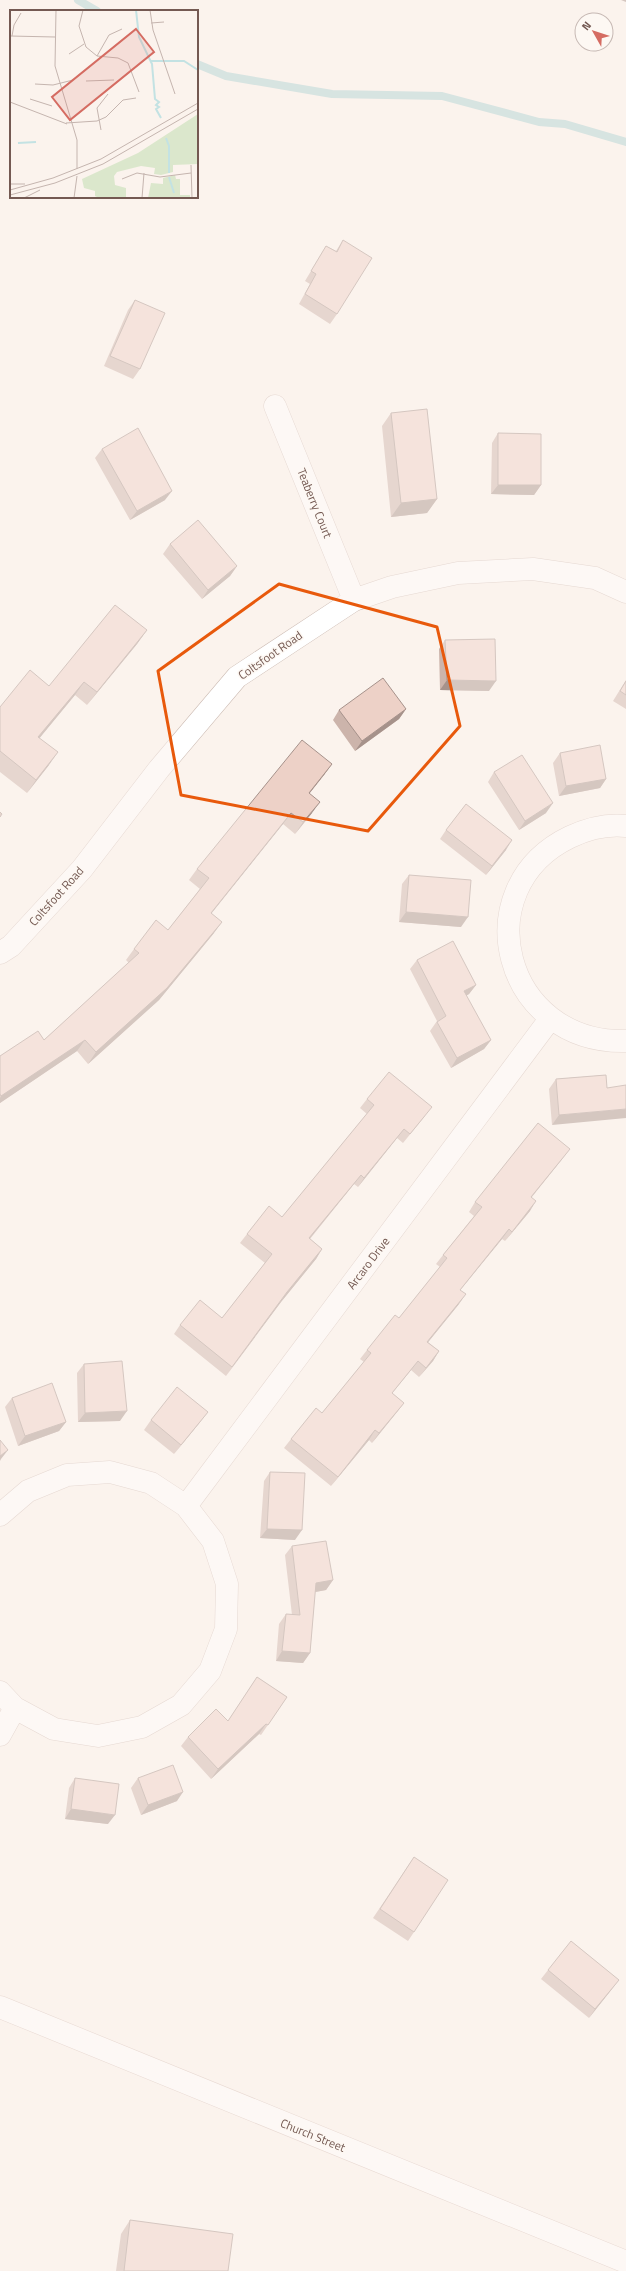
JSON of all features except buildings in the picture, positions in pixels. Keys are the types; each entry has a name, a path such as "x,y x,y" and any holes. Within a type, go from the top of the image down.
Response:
{"street":[{"name":"Teaberry Court","path":"275,406 354,600"},
{"name":"Coltsfoot Road","path":"0,953 11,946 82,868 159,769 237,676 354,600 392,586 458,574 533,569 595,578 626,592"},
{"path":"626,826 603,827 582,831 563,840 546,853 536,863 520,886 512,906 509,927 509,948 514,969 523,988 535,1005 550,1019 568,1031 588,1038 609,1042 626,1041"},
{"name":"Arcaro Drive","path":"186,1506 550,1019"},
{"path":"0,1515 28,1491 68,1475 110,1472 151,1483 186,1506 213,1541 227,1584 226,1629 210,1671 181,1705 142,1727 98,1736 54,1729 15,1708 0,1692"},
{"path":"0,1735 15,1708"},
{"name":"Church Street","path":"0,2007 626,2262"},
{"path":"602,2253 617,2271"}],"highlighted area":[{"path":"279,584 437,627 460,726 368,831 181,795 158,671"}],"waterway":[{"path":"78,0 95,10"},
{"path":"198,64 226,76 332,94 442,96 539,122 565,124 626,142"}]}
